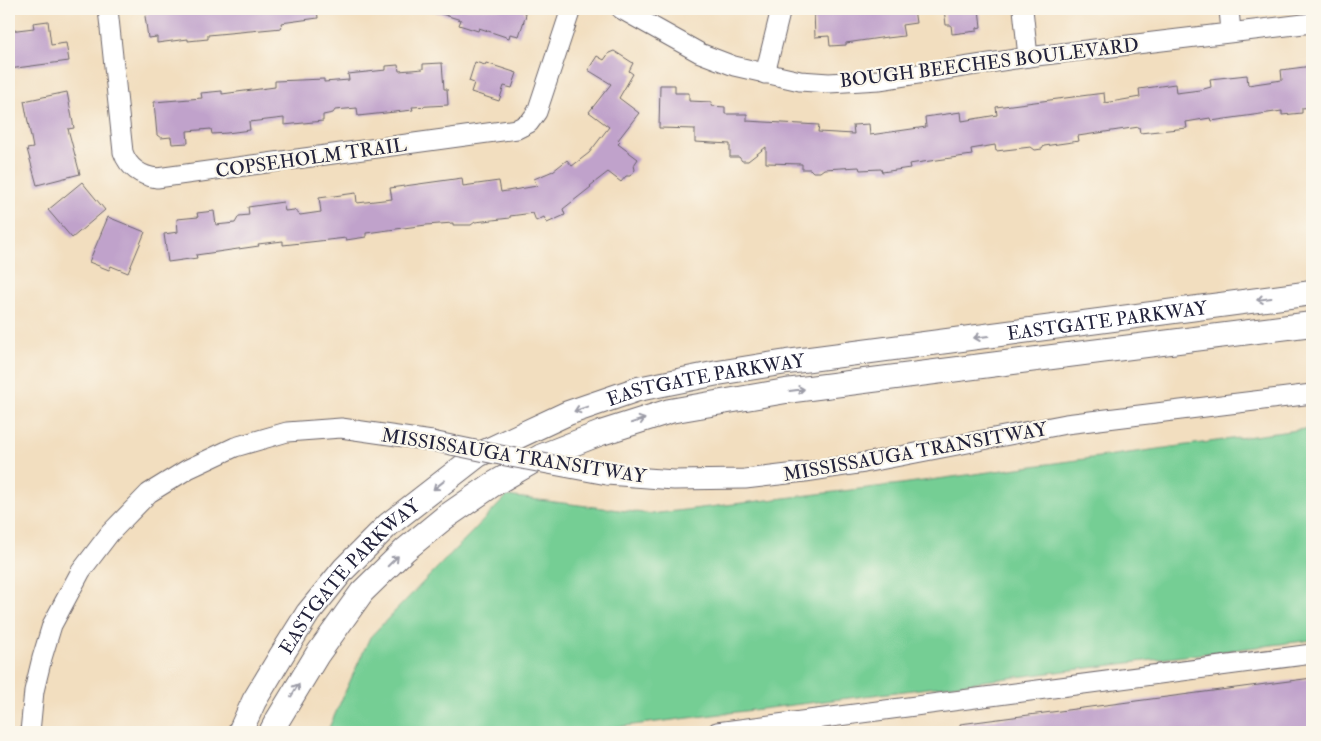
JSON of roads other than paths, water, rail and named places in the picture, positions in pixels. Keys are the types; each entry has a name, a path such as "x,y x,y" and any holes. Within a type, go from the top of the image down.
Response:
{"main road":[{"name":"EASTGATE PARKWAY","path":"240,732 254,701 308,613 344,569 388,525 478,455 568,413 638,389 718,373 1312,293"},
{"name":"EASTGATE PARKWAY","path":"276,728 316,655 362,592 405,550 444,518 492,485 542,456 593,436 670,411 777,393 1312,324"}],"street":[{"name":"COPSEHOLM TRAIL","path":"108,9 123,152 127,161 134,168 147,176 157,178 517,129 529,123 538,112 572,9"},
{"name":"BOUGH BEECHES BOULEVARD","path":"622,9 700,53 734,66 800,81 856,82 879,80 1028,57 1312,23"},
{"path":"765,74 781,9"},
{"path":"1023,9 1028,57"},
{"path":"1229,9 1231,32"},
{"path":"1286,327 1312,336"},
{"name":"MISSISSAUGA TRANSITWAY","path":"30,732 34,691 52,625 81,571 110,533 149,493 188,469 235,447 287,432 341,428 432,441 607,475 674,480 744,479 864,463 1066,424 1312,394"},
{"path":"717,732 1312,654"}]}
